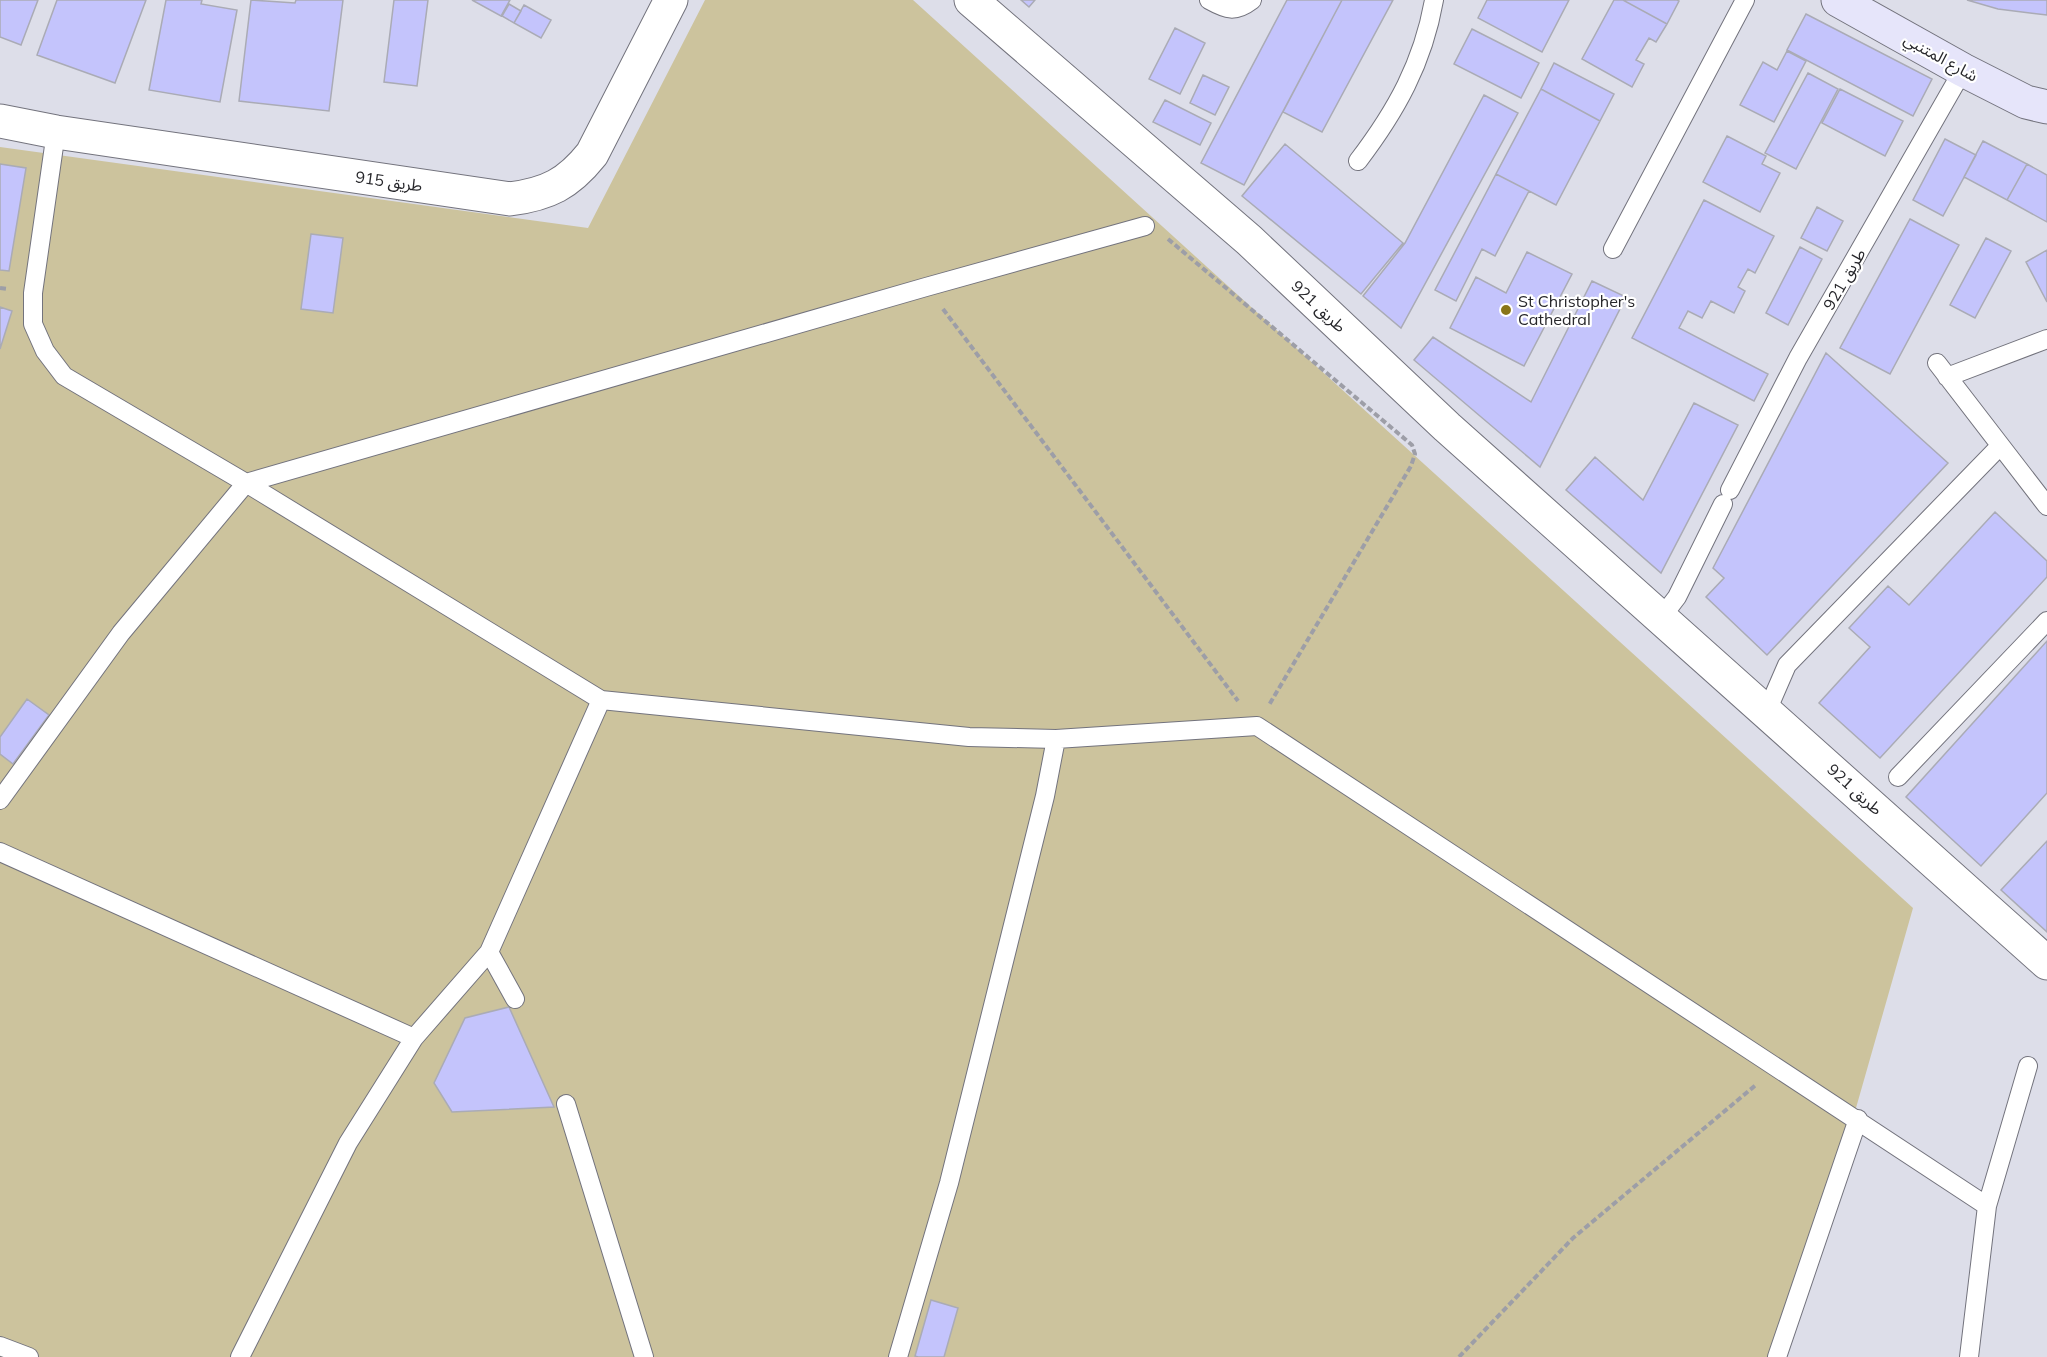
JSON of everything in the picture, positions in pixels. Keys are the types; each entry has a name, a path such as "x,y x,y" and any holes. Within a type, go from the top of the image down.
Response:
{"main road":[{"name":"شارع المتنبي","path":"1838,0 1963,70 2026,102 2047,106"}],"street":[{"name":"طريق 915","path":"0,121 56,132 510,199 529,197 565,182 580,170 592,154 672,0"},
{"name":"طريق 921","path":"971,0 1249,240 1447,427 2047,963"}],"lane":[{"path":"1209,0 1227,9 1242,8 1252,0"},
{"path":"1358,160 1383,128 1404,91 1420,53 1434,0"},
{"path":"1613,249 1744,0"},
{"name":"طريق 921","path":"1662,618 1677,597 1798,358 1963,70"},
{"path":"56,132 33,293 33,324 45,351 64,376 246,483 602,700 969,737 1056,739 1257,726 1776,1068 1858,1119 1987,1206"},
{"path":"0,800 121,633 246,483 1146,226"},
{"path":"2047,339 1942,370 2047,506"},
{"path":"1767,711 1787,665 2001,446"},
{"path":"1898,777 2047,621"},
{"path":"240,1357 348,1143 414,1038 489,952 602,700"},
{"path":"898,1357 949,1184 1045,796 1056,739"},
{"path":"0,852 414,1038"},
{"path":"489,952 514,999"},
{"path":"1969,1357 1987,1206 2028,1066"},
{"path":"566,1104 644,1357"},
{"path":"1777,1357 1858,1119"},
{"path":"0,1346 28,1357"}],"path":[{"path":"926,287 1257,726 1411,466 1415,454 1412,445 1403,437 1159,232 1146,226"},
{"path":"1459,1357 1573,1238 1776,1068"}],"shaded area":[{"path":"705,0 913,0 1913,908 1785,1357 0,1357 0,147 588,228"}],"building":[{"path":"0,0 38,0 21,45 0,37"},
{"path":"57,0 146,0 115,83 37,55"},
{"path":"166,0 202,0 201,4 237,10 220,102 149,90"},
{"path":"251,0 295,3 296,0 343,0 329,111 239,101"},
{"path":"394,0 428,0 417,86 384,82"},
{"path":"472,0 510,0 501,16"},
{"path":"1021,0 1035,0 1029,7"},
{"path":"1287,0 1342,0 1244,185 1201,163"},
{"path":"1342,0 1393,0 1322,132 1283,112"},
{"path":"1487,0 1569,0 1542,52 1478,18"},
{"path":"1614,0 1623,0 1667,24 1656,42 1649,38 1636,60 1644,64 1632,87 1582,59"},
{"path":"1623,0 1677,0 1679,1 1667,24"},
{"path":"1967,0 2047,0 2047,15 1998,9"},
{"path":"509,4 521,11 514,23 502,16"},
{"path":"524,5 551,20 541,38 514,23"},
{"path":"1806,14 1932,79 1913,116 1787,50"},
{"path":"1175,28 1205,43 1180,94 1149,79"},
{"path":"1472,29 1539,63 1521,98 1454,64"},
{"path":"1787,51 1806,61 1774,122 1740,105 1763,62 1777,70"},
{"path":"1554,63 1614,94 1600,121 1541,89"},
{"path":"1808,73 1838,89 1796,169 1765,153"},
{"path":"1203,75 1229,87 1215,115 1190,103"},
{"path":"1541,89 1600,121 1556,205 1496,174"},
{"path":"1840,89 1903,121 1885,156 1822,123"},
{"path":"1484,95 1518,113 1401,328 1363,296 1405,243"},
{"path":"1165,100 1211,123 1200,145 1153,122"},
{"path":"1727,136 1766,156 1762,164 1780,173 1760,212 1703,182"},
{"path":"1945,139 1976,155 1943,216 1913,200"},
{"path":"1983,141 2027,164 2007,200 1964,177"},
{"path":"1285,144 1403,243 1361,294 1242,196"},
{"path":"0,164 26,168 9,271 0,270"},
{"path":"2027,164 2047,175 2047,222 2007,200"},
{"path":"1496,174 1529,191 1495,256 1482,249 1456,301 1435,290"},
{"path":"1704,200 1774,236 1755,273 1748,269 1738,287 1745,291 1734,313 1711,301 1702,318 1688,311 1679,328 1768,374 1754,401 1632,338"},
{"path":"1817,207 1843,221 1827,251 1801,238"},
{"path":"1910,219 1959,245 1890,374 1840,348"},
{"path":"311,234 343,238 333,313 301,309"},
{"path":"1986,238 2011,251 1975,318 1950,305"},
{"path":"1800,247 1822,259 1788,325 1766,313"},
{"path":"2047,250 2047,302 2026,262"},
{"name":"St Christopher's Cathedral","path":"1527,252 1572,274 1524,366 1450,328 1476,277 1506,293"},
{"path":"1592,281 1626,297 1540,467 1414,360 1433,337 1531,402"},
{"path":"0,307 12,311 0,349"},
{"path":"1826,353 1948,463 1767,655 1706,597 1724,578 1713,568"},
{"path":"1694,403 1738,425 1661,573 1566,490 1595,457 1643,500"},
{"path":"1995,512 2047,561 2047,577 1880,758 1819,703 1870,647 1849,628 1888,586 1909,605"},
{"path":"2047,641 2047,793 1981,866 1906,797"},
{"path":"27,699 49,715 13,764 0,754 0,737"},
{"path":"2047,841 2047,932 2001,890"},
{"path":"509,1007 554,1107 452,1112 434,1083 465,1018"},
{"path":"931,1300 958,1308 944,1357 918,1357 915,1356"}],"place":[{"name":"St Christopher's Cathedral","path":"1506,310"}]}
